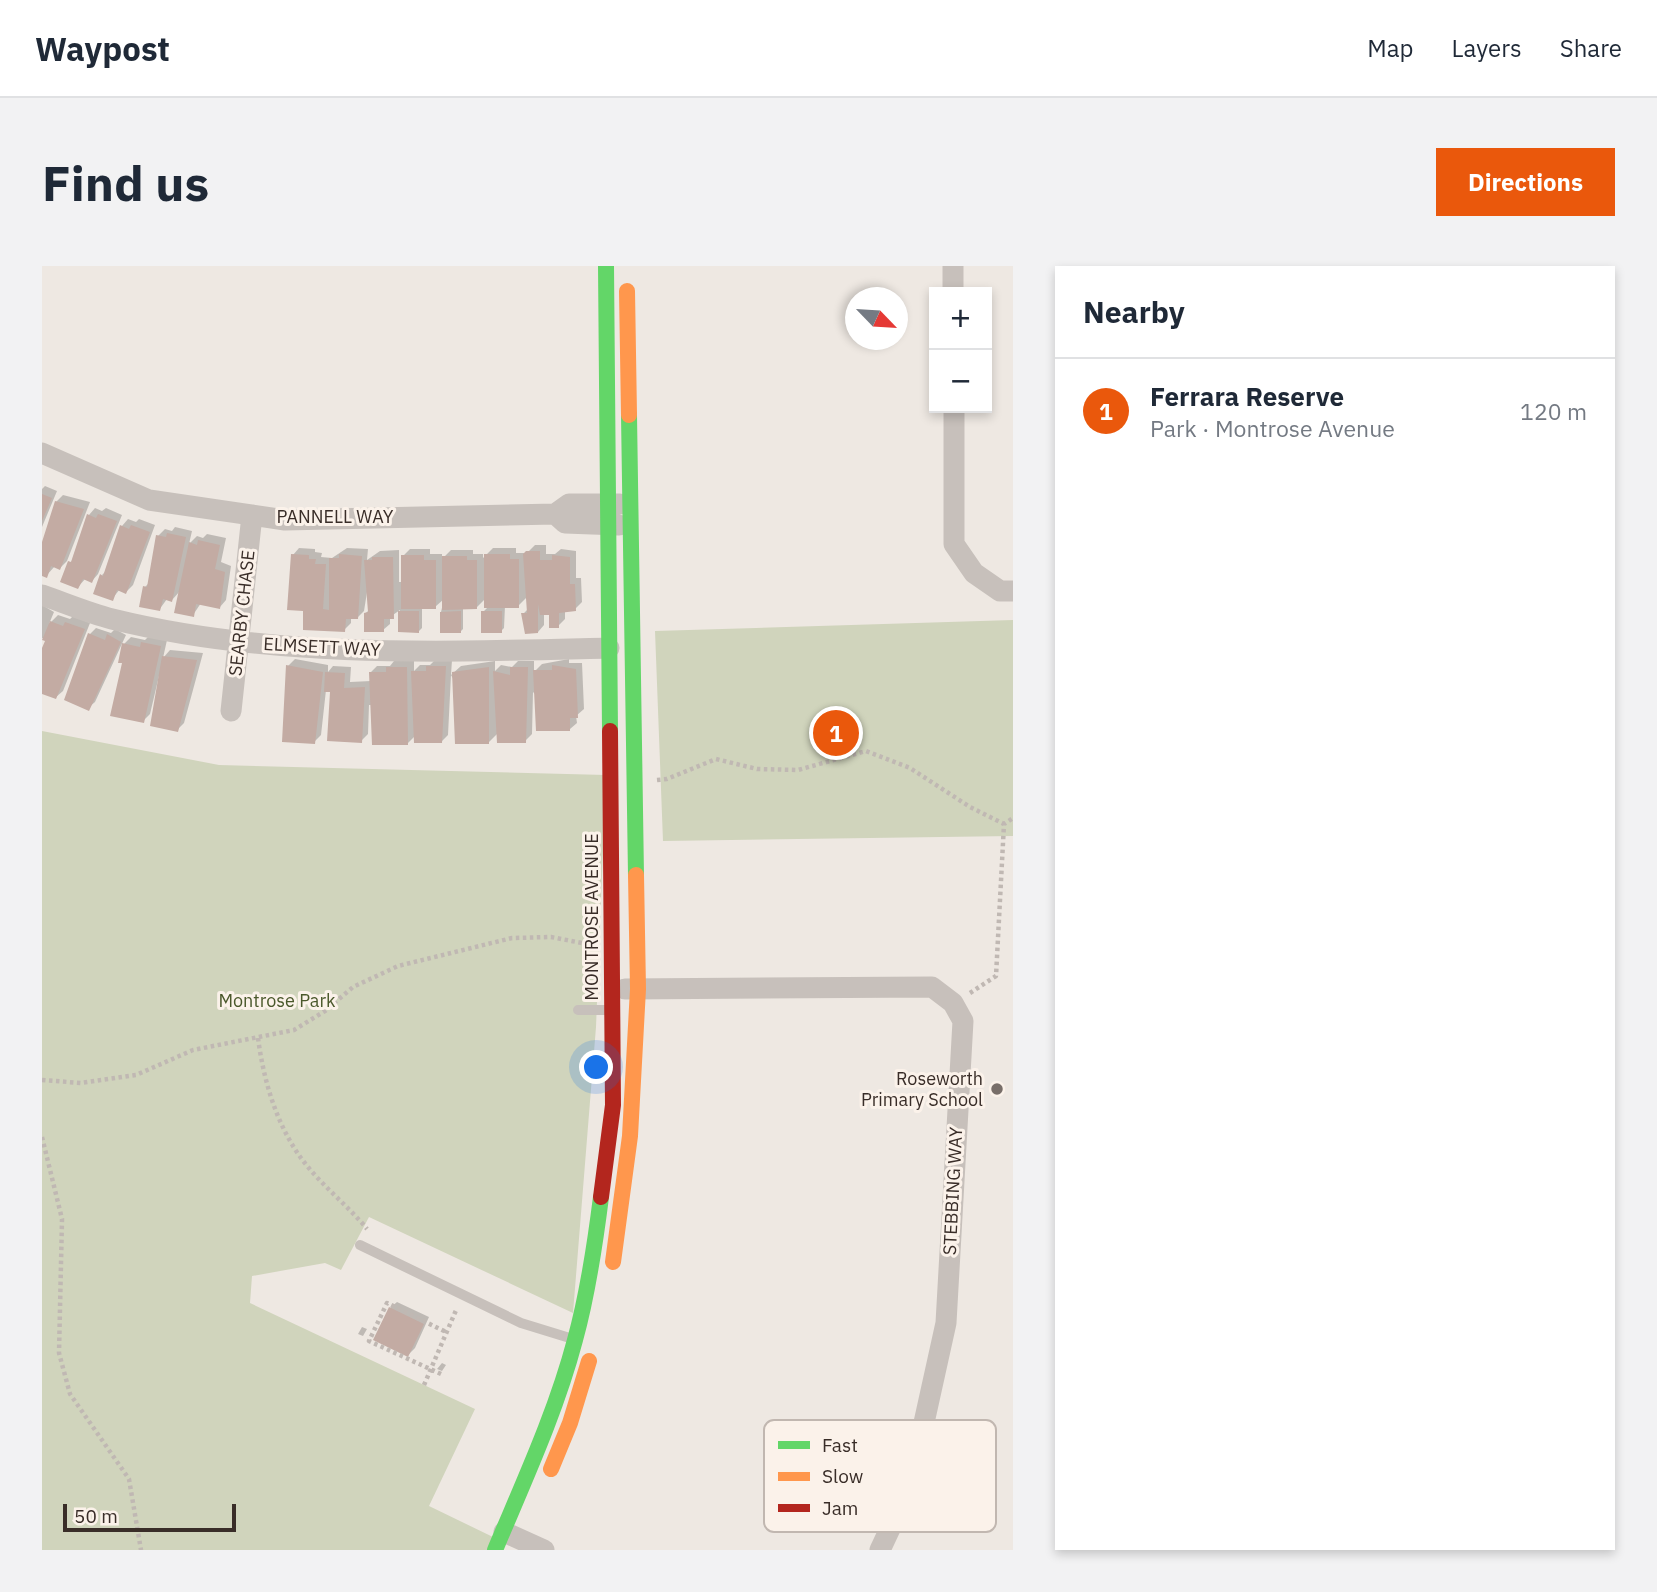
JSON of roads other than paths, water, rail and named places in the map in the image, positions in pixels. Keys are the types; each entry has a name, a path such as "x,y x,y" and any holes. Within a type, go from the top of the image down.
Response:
{"street":[{"name":"MONTROSE AVENUE","path":"513,1540 575,1340 593,1257 612,1105 606,266"},
{"path":"953,266 953,287"},
{"path":"609,1279 630,1136 638,989 627,279"},
{"path":"954,413 954,544 974,573 1000,591 1013,591"},
{"name":"PANNELL WAY","path":"42,453 149,500 285,520 555,514 565,523 607,514 630,504"},
{"name":"PANNELL WAY","path":"607,514 630,526"},
{"name":"SEARBY CHASE","path":"231,712 252,515"},
{"name":"ELMSETT WAY","path":"42,595 110,618 239,642 341,650 609,648"},
{"name":"STEBBING WAY","path":"638,989 932,987 953,1003 963,1021 946,1323 925,1420"},
{"path":"612,999 638,989"},
{"path":"543,1488 570,1423 592,1348"},
{"name":"STEBBING WAY","path":"880,1550 888,1532"},
{"path":"513,1540 544,1550"}],"lane":[{"path":"578,1010 612,999"},
{"path":"360,1245 521,1323 575,1340"}],"place":[{"name":"Ferrara Reserve","path":"836,733"},
{"name":"Roseworth Primary School","path":"997,1089"}],"park label":[{"name":"Montrose Park","path":"277,1001"}]}
